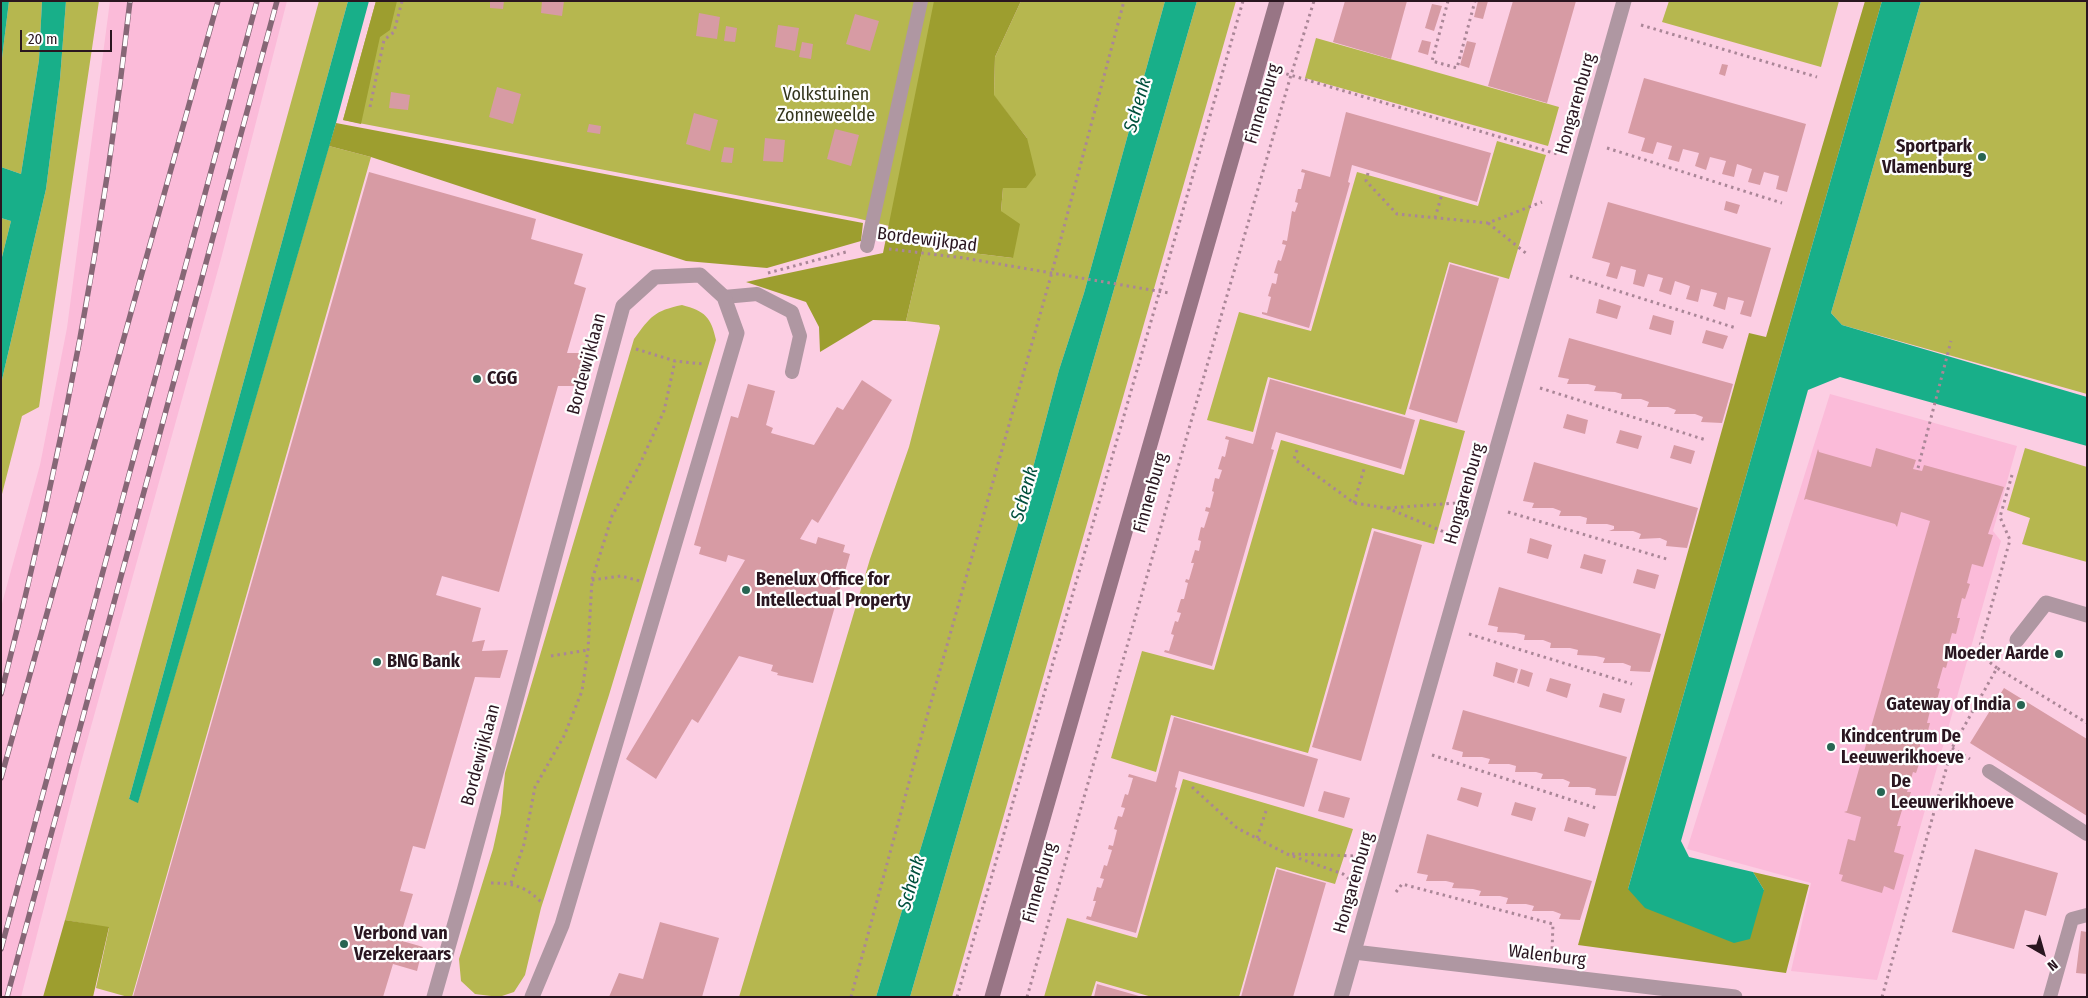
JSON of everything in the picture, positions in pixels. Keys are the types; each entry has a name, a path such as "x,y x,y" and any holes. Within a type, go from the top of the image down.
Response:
{"street":[{"name":"Finnenburg","path":"992,997 1277,1"},
{"name":"Hongarenburg","path":"1342,997 1624,1"},
{"name":"Bordewijklaan","path":"434,997 623,306 655,277 700,275 724,297 737,333 562,925 532,997"},
{"path":"2017,640 2046,603 2087,614"},
{"name":"Walenburg","path":"1354,952 1735,997"}],"lane":[{"path":"867,246 921,1"},
{"path":"724,297 757,294 792,312 800,336 792,372"},
{"path":"1989,771 2087,834"},
{"path":"2050,997 2072,919 2087,915"}],"path":[{"path":"370,108 384,40 394,32 402,1"},
{"path":"851,997 924,727 1052,272 1124,1"},
{"path":"957,997 1243,1"},
{"name":"Finnenburg","path":"1027,997 1290,75 1314,1"},
{"path":"1448,1 1432,61 1457,68 1475,1"},
{"path":"1619,18 1817,77"},
{"path":"1228,56 1579,161"},
{"path":"1584,142 1782,204"},
{"path":"1368,173 1366,181 1397,214 1488,223 1570,190"},
{"path":"1435,218 1442,194"},
{"path":"1488,223 1548,270 1736,328"},
{"name":"Bordewijkpad","path":"764,274 867,246 964,258 1052,272 1122,286"},
{"path":"613,339 645,353 675,361 700,365 730,358"},
{"path":"1918,468 1951,341"},
{"path":"511,883 524,844 535,787 564,736 582,691 588,650 592,580 612,516 639,466 664,411 675,361"},
{"path":"1540,388 1706,440"},
{"path":"1297,450 1294,459 1354,503 1388,508 1482,501"},
{"path":"1354,503 1364,469"},
{"path":"2012,475 2000,517 2010,540 1978,653 1998,668 2087,723"},
{"path":"1388,508 1470,543"},
{"path":"1508,512 1670,560"},
{"path":"592,580 620,576 662,587"},
{"path":"1446,628 1632,684"},
{"path":"526,659 588,650"},
{"path":"1882,997 1952,748 1998,668"},
{"path":"1413,749 1596,808"},
{"path":"1192,787 1237,828 1287,854 1343,874 1372,894 1394,896 1402,884 1553,924 1551,975"},
{"path":"1257,838 1267,808"},
{"path":"1287,854 1381,857"},
{"path":"464,891 490,883 511,883 533,894 562,925"}],"shaded area":[{"path":"110,1 287,1 221,259 82,759 21,997 1,997 1,607 40,465 67,328"},
{"path":"376,1 397,1 390,30 380,37 361,124 343,120"},
{"path":"934,1 1021,1 995,57 994,95 1027,138 1036,175 1026,188 1003,188 1001,211 1020,224 1013,258 923,247 906,321 873,320 820,352 819,327 806,302 746,282 883,253"},
{"path":"1865,1 1882,1 1628,889 1764,890 1753,872 1809,885 1786,973 1578,945 1749,333 1766,337"},
{"path":"336,123 863,223 861,241 767,268 686,261 371,157 329,146"},
{"name":"Kindcentrum De Leeuwerikhoeve","path":"1830,394 2017,446 1993,531 2001,541 1877,980 1791,971 1811,883 1687,849"},
{"path":"65,920 109,927 93,997 43,997"}],"green space":[{"path":"9,1 42,1 39,60 21,174 1,167 1,66"},
{"path":"66,1 99,1 39,407 22,416 1,498 1,384 46,189 60,79"},
{"path":"319,1 348,1 129,799 138,802 329,146 371,157 132,997 128,997 96,988 109,928 65,920"},
{"name":"Volkstuinen Zonneweelde","path":"376,1 960,1 910,231 856,218 343,120"},
{"path":"1021,1 1165,1 1084,293 1059,370 1017,528 876,997 739,997 870,559 909,447 940,328 939,325 906,321 923,247 1013,258 1001,211 1003,188 1027,138 994,96 995,57"},
{"path":"1197,1 1236,1 952,997 910,997"},
{"path":"1669,1 1839,1 1821,67 1662,22"},
{"name":"Sportpark Vlamenburg","path":"1921,1 2087,1 2087,394 1842,325 1831,313"},
{"path":"1316,38 1559,107 1548,146 1305,78"},
{"path":"1497,141 1546,155 1509,279 1449,262 1405,415 1268,377 1253,432 1207,420 1239,312 1311,331 1357,172 1478,206"},
{"path":"1,218 11,221 1,261"},
{"path":"682,305 706,316 712,326 716,340 609,695 541,908 525,975 514,992 499,997 475,994 461,981 459,959 493,849 501,813 505,773 634,339 649,320 659,312"},
{"path":"1420,419 1465,431 1434,544 1372,528 1308,753 1171,715 1156,772 1111,758 1142,651 1214,670 1281,440 1404,475"},
{"path":"2025,448 2087,467 2087,562 2022,544 2030,518 2007,510"},
{"path":"1183,779 1353,829 1335,884 1276,867 1239,997 1152,997 1096,981 1091,997 1044,997 1067,918 1137,938"}],"water":[{"path":"1,1 9,1 1,66"},
{"path":"42,1 66,1 60,79 46,189 1,384 1,261 11,221 1,218 1,167 21,174 39,60"},
{"path":"348,1 369,1 336,123 138,803 129,799"},
{"name":"Schenk","path":"1165,1 1197,1 910,997 876,997 1017,528 1059,370 1084,293"},
{"path":"1882,1 1921,1 1831,313 1842,325 2087,397 2087,446 1840,377 1808,390 1681,841 1689,857 1753,872 1764,890 1750,939 1734,943 1645,908 1628,889"}],"building":[{"path":"490,1 504,1 503,9 490,8"},
{"path":"542,1 564,1 562,16 541,13"},
{"path":"1345,1 1407,1 1391,59 1333,42"},
{"path":"1478,1 1488,1 1483,19 1474,17"},
{"path":"1513,1 1576,1 1547,103 1488,86"},
{"path":"1432,4 1442,6 1434,31 1425,28"},
{"path":"699,13 720,17 717,39 696,36"},
{"path":"855,14 879,21 870,51 846,44"},
{"path":"778,25 799,28 795,51 775,47"},
{"path":"726,26 737,28 735,42 724,41"},
{"path":"1422,40 1431,42 1428,55 1418,52"},
{"path":"1467,41 1476,43 1469,68 1460,65"},
{"path":"802,42 813,44 811,59 799,57"},
{"path":"1722,64 1728,65 1725,76 1719,74"},
{"path":"1644,78 1806,124 1787,192 1776,189 1779,176 1764,172 1760,185 1748,182 1752,169 1737,164 1734,177 1722,174 1726,161 1710,157 1706,170 1695,166 1699,153 1683,149 1679,162 1668,159 1672,146 1657,142 1653,154 1641,151 1645,138 1628,133"},
{"path":"497,87 521,94 513,124 489,117"},
{"path":"391,92 410,95 408,110 389,108"},
{"path":"1346,112 1491,153 1477,202 1352,165 1348,182 1350,183 1309,328 1262,314 1262,312 1267,313 1271,297 1268,296 1272,283 1276,284 1278,274 1274,273 1278,260 1281,261 1286,245 1282,244 1283,240 1287,241 1292,211 1295,212 1298,203 1295,202 1298,189 1301,189 1305,173 1301,172 1302,169 1330,177"},
{"path":"694,113 718,120 710,151 686,144"},
{"path":"589,124 601,126 600,134 587,132"},
{"path":"835,129 859,135 851,166 827,159"},
{"path":"765,138 785,140 783,162 763,161"},
{"path":"724,147 734,148 732,163 721,162"},
{"path":"369,172 536,219 531,239 583,254 574,284 586,288 567,353 593,353 583,386 558,386 499,592 442,576 436,595 481,608 472,642 485,640 482,651 508,650 500,678 475,677 425,849 413,846 400,891 413,894 399,940 423,947 417,971 393,964 383,997 133,997"},
{"path":"1726,201 1740,205 1737,214 1724,210"},
{"path":"1608,202 1771,248 1751,317 1740,314 1744,301 1728,297 1725,310 1713,306 1717,293 1701,289 1698,302 1686,299 1690,286 1675,281 1671,295 1659,291 1663,278 1648,274 1644,287 1633,284 1636,270 1621,266 1617,279 1606,276 1610,263 1592,258"},
{"path":"1450,264 1499,278 1457,423 1409,409"},
{"path":"1599,299 1621,306 1617,319 1596,313"},
{"path":"1653,315 1674,321 1671,335 1649,329"},
{"path":"1706,330 1728,336 1723,349 1702,343"},
{"path":"1569,338 1733,384 1722,423 1701,422 1703,417 1695,414 1674,414 1676,410 1668,407 1647,407 1649,402 1641,399 1621,399 1622,394 1594,391 1596,386 1567,384 1569,379 1558,377"},
{"path":"1270,379 1415,420 1401,469 1276,432 1271,449 1274,450 1212,666 1164,652 1165,650 1169,651 1174,635 1171,634 1175,621 1178,622 1181,613 1177,612 1181,599 1184,599 1188,583 1185,582 1186,579 1189,580 1194,563 1191,563 1195,550 1199,551 1201,541 1198,540 1201,527 1204,528 1209,512 1205,511 1206,507 1210,508 1215,478 1219,479 1222,470 1218,469 1222,456 1225,457 1229,440 1225,439 1226,436 1253,444"},
{"path":"862,380 892,400 818,523 812,519 800,539 816,544 818,537 845,545 843,552 850,554 813,683 777,675 778,673 771,671 773,665 739,656 698,723 692,719 656,779 626,759 745,560 728,555 726,562 699,554 701,547 694,545 731,416 738,418 748,384 775,391 766,425 773,428 771,433 814,445 837,407 843,410"},
{"path":"1567,414 1588,420 1585,434 1563,428"},
{"path":"1620,430 1642,436 1638,449 1616,443"},
{"path":"1674,445 1695,451 1691,464 1670,458"},
{"path":"1876,448 1916,460 1913,469 1922,471 1924,465 2004,487 1988,534 1993,535 1983,567 1972,564 1967,583 1970,584 1965,599 1962,598 1957,618 1960,618 1956,634 1952,633 1947,652 1950,653 1946,668 1943,667 1937,688 1940,689 1936,704 1932,703 1927,723 1930,723 1926,738 1922,738 1917,757 1921,758 1916,773 1913,772 1907,792 1911,792 1906,807 1903,807 1897,826 1901,826 1894,852 1904,855 1894,890 1884,886 1882,893 1841,881 1843,875 1839,874 1848,839 1855,841 1861,817 1844,812 1847,811 1930,521 1901,512 1897,527 1895,524 1804,500 1818,449 1819,452 1871,467"},
{"path":"1534,462 1698,508 1687,548 1666,546 1667,541 1660,538 1639,539 1641,534 1633,531 1609,531 1614,529 1614,526 1586,524 1587,518 1559,516 1561,511 1553,508 1532,508 1534,503 1523,501"},
{"path":"1374,531 1422,545 1361,761 1312,747"},
{"path":"1530,538 1552,545 1548,559 1527,553"},
{"path":"1584,554 1606,560 1602,574 1580,568"},
{"path":"1637,569 1659,575 1655,589 1633,583"},
{"path":"1499,587 1661,634 1650,672 1630,671 1631,666 1623,663 1603,663 1605,658 1577,655 1578,650 1570,648 1550,648 1551,643 1543,640 1524,640 1525,635 1497,632 1498,627 1488,625"},
{"path":"1496,662 1518,669 1514,683 1493,676"},
{"path":"1521,669 1533,673 1529,687 1517,683"},
{"path":"1550,678 1571,684 1567,698 1546,691"},
{"path":"2004,688 2087,739 2087,816 1970,743"},
{"path":"1603,693 1625,699 1621,713 1599,707"},
{"path":"1463,710 1627,757 1616,796 1595,795 1596,789 1589,787 1568,787 1570,782 1563,779 1541,779 1543,774 1536,772 1515,772 1516,766 1488,764 1490,759 1462,757 1463,752 1452,749"},
{"path":"1174,717 1318,759 1304,807 1179,771 1175,787 1177,788 1136,933 1086,919 1087,916 1091,917 1096,901 1093,901 1097,887 1101,888 1104,879 1100,878 1104,865 1107,866 1112,850 1108,849 1109,845 1113,846 1117,830 1114,829 1118,816 1122,817 1125,808 1121,807 1125,794 1128,795 1133,778 1128,777 1129,774 1156,782"},
{"path":"1461,787 1482,793 1478,807 1457,800"},
{"path":"1324,791 1350,798 1344,818 1318,811"},
{"path":"1515,802 1536,808 1532,821 1511,815"},
{"path":"1568,817 1589,824 1585,837 1564,831"},
{"path":"1427,834 1592,881 1580,920 1559,919 1561,914 1553,911 1532,911 1534,906 1526,904 1506,904 1508,898 1479,896 1481,891 1452,888 1454,883 1426,881 1428,875 1417,873"},
{"path":"1975,849 2058,873 2046,916 2025,910 2014,949 1952,932"},
{"path":"1277,869 1326,883 1293,997 1241,997"},
{"path":"660,922 719,938 702,997 609,997 619,973 643,979"},
{"path":"2081,931 2087,932 2087,974 2076,973"},
{"path":"1097,984 1139,996 1139,997 1094,997"}],"railway":[{"path":"1,694 42,522 78,350 107,176 130,1"},
{"path":"1,778 218,1"},
{"path":"1,949 257,1"},
{"path":"7,997 277,1"}],"place":[{"name":"Sportpark Vlamenburg","path":"1982,157"},
{"name":"CGG","path":"477,379"},
{"name":"Benelux Office for Intellectual Property","path":"746,590"},
{"name":"Moeder Aarde","path":"2059,654"},
{"name":"BNG Bank","path":"377,662"},
{"name":"Gateway of India","path":"2021,705"},
{"name":"Kindcentrum De Leeuwerikhoeve","path":"1831,747"},
{"name":"De Leeuwerikhoeve","path":"1881,792"},
{"name":"Verbond van Verzekeraars","path":"344,944"}]}
